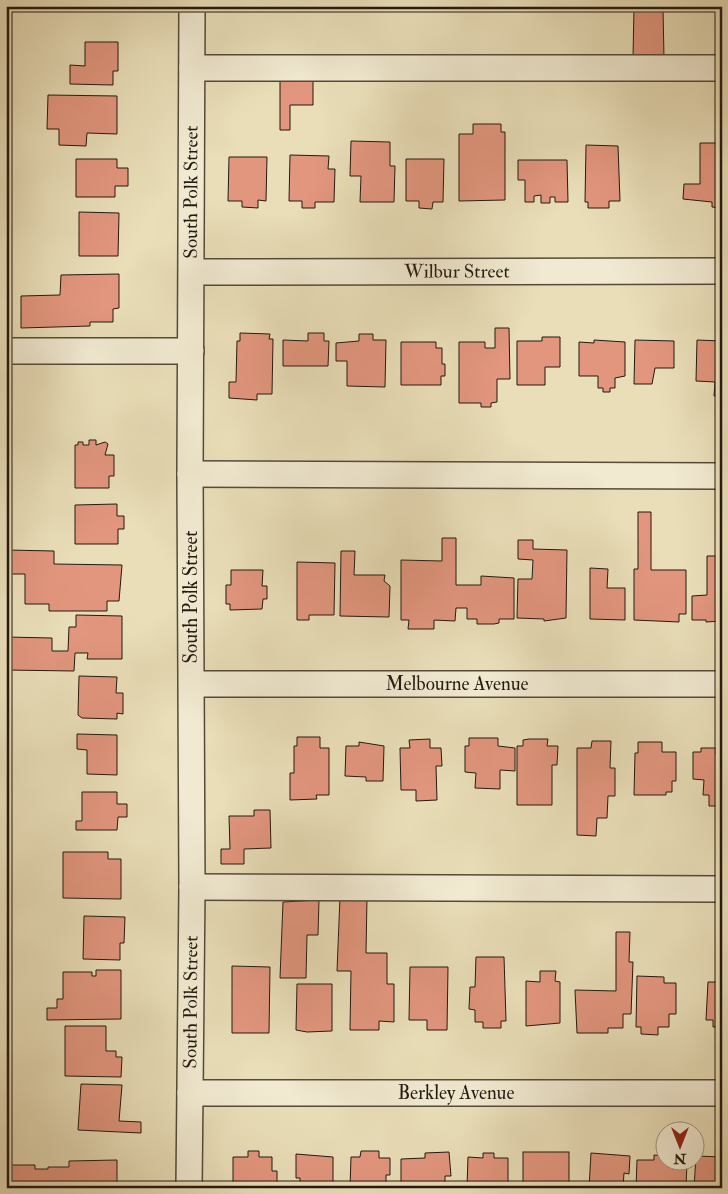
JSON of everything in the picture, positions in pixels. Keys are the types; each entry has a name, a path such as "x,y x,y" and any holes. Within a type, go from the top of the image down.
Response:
{"street":[{"name":"South Polk Street","path":"189,1188 192,887 190,351 192,272 192,6"},
{"path":"192,68 722,68"},
{"name":"Wilbur Street","path":"192,272 722,271"},
{"path":"6,351 190,351"},
{"path":"190,474 722,476"},
{"name":"Melbourne Avenue","path":"192,684 722,684"},
{"path":"192,887 722,888"},
{"name":"Berkley Avenue","path":"190,1093 722,1093"}],"building":[{"path":"57,6 126,6 126,10 57,10"},
{"path":"634,7 663,8 664,59 633,58"},
{"path":"85,42 118,42 118,71 113,71 113,85 70,84 70,65 85,66"},
{"path":"280,75 313,76 313,105 290,105 290,130 280,130"},
{"path":"48,95 117,96 117,134 87,133 86,146 59,145 59,129 47,129"},
{"path":"473,124 501,124 501,132 505,132 505,200 459,201 459,134 473,134"},
{"path":"351,141 390,142 390,166 395,166 394,202 360,202 361,176 350,176"},
{"path":"700,143 722,143 722,208 712,207 712,202 683,199 684,184 700,184"},
{"path":"586,145 618,146 620,201 609,201 609,208 588,208 588,202 585,202"},
{"path":"290,155 329,156 328,169 335,169 334,202 315,202 315,208 302,208 302,201 289,201"},
{"path":"229,157 267,157 266,201 258,200 258,208 242,207 242,201 228,201"},
{"path":"76,159 117,159 117,168 128,168 128,186 115,186 115,197 76,197"},
{"path":"406,159 444,159 443,202 433,202 432,209 419,208 419,201 406,201"},
{"path":"518,160 567,160 568,202 555,202 555,197 550,197 550,203 541,203 541,195 534,196 534,202 525,202 525,180 518,180"},
{"path":"79,212 119,213 118,256 79,256"},
{"path":"119,274 119,308 113,309 113,322 90,322 90,326 21,328 21,296 60,295 61,275"},
{"path":"495,328 509,328 510,379 497,379 497,402 491,403 491,407 481,407 481,403 459,403 459,342 485,342 485,348 495,348"},
{"path":"240,333 270,334 269,339 273,339 272,394 257,394 257,400 229,398 229,382 236,382 237,341 240,341"},
{"path":"308,333 324,333 324,341 329,341 328,366 283,366 283,340 308,341"},
{"path":"359,334 373,334 373,340 386,340 385,387 347,386 347,361 336,361 336,343 359,341"},
{"path":"542,337 560,337 560,367 545,367 545,385 517,385 517,341 542,341"},
{"path":"594,340 625,342 625,376 615,378 615,388 610,388 610,392 603,392 603,388 598,388 598,376 579,376 579,342 594,343"},
{"path":"635,340 674,341 674,368 655,368 652,384 634,384"},
{"path":"697,340 722,341 722,396 714,396 715,382 696,381"},
{"path":"401,342 436,342 436,348 442,348 442,364 445,364 445,376 441,376 441,385 401,385"},
{"path":"89,440 96,440 96,445 105,442 108,444 105,455 114,455 114,476 109,476 109,488 75,488 75,445 78,445 78,442 83,442 83,445 89,445"},
{"path":"117,504 117,516 124,516 124,529 118,529 118,544 75,544 75,505"},
{"path":"638,512 651,512 651,570 686,570 686,614 679,614 679,622 634,620 634,569 638,569"},
{"path":"442,538 456,538 456,585 481,585 481,576 514,578 514,619 499,619 499,623 494,624 477,624 477,619 467,619 467,608 456,608 455,621 434,620 434,629 408,629 409,620 401,620 401,560 442,561"},
{"path":"518,540 533,540 533,549 567,550 566,618 544,621 544,619 517,618 518,579 532,579 533,560 518,559"},
{"path":"7,550 54,551 54,564 122,565 119,601 107,601 107,611 49,611 49,604 25,604 25,574 7,574"},
{"path":"341,551 355,551 354,575 385,575 384,581 390,586 389,617 340,616"},
{"path":"707,556 722,556 722,621 706,622 706,620 692,620 692,596 707,595"},
{"path":"297,562 335,563 334,615 309,615 309,620 297,620"},
{"path":"590,568 608,569 607,588 625,588 625,620 590,619"},
{"path":"231,570 263,570 262,586 267,586 267,599 263,599 262,609 230,610 230,604 226,604 226,585 231,585"},
{"path":"76,615 122,616 122,659 87,659 88,653 75,653 74,671 6,670 6,637 52,638 52,651 68,651 69,627 76,627"},
{"path":"79,676 117,677 116,693 123,693 123,714 117,713 117,719 82,718 78,715"},
{"path":"77,734 117,735 117,775 87,774 87,750 77,749"},
{"path":"297,737 320,737 320,748 329,748 329,795 316,795 317,799 290,800 290,773 294,773 294,746 297,746"},
{"path":"469,738 498,738 498,746 515,748 515,771 500,770 500,789 475,788 476,773 465,772 465,746 469,746"},
{"path":"430,739 430,748 441,748 442,766 436,766 437,800 416,801 416,790 401,790 400,748 410,748 409,740"},
{"path":"548,739 547,746 558,746 557,765 552,765 552,805 517,805 517,746 523,746 523,740"},
{"path":"592,741 611,741 610,768 615,768 615,796 608,796 607,818 597,818 596,836 577,835 577,748 591,748"},
{"path":"359,742 384,746 383,781 366,781 366,777 345,776 346,746 359,746"},
{"path":"638,742 662,742 662,752 676,752 676,781 672,781 672,792 666,792 666,795 634,795 635,753 638,753"},
{"path":"701,748 716,748 716,755 720,755 719,786 722,786 722,806 709,806 709,795 703,795 704,780 693,779 693,752 701,752"},
{"path":"82,792 117,792 117,804 127,804 127,817 118,817 117,830 76,830 76,821 82,821"},
{"path":"254,810 270,810 271,848 244,849 244,864 221,864 221,849 230,849 229,816 254,816"},
{"path":"63,852 108,852 108,859 121,859 121,899 63,898"},
{"path":"340,897 367,897 366,953 387,953 387,984 394,984 394,1022 379,1021 379,1030 350,1030 351,971 337,971"},
{"path":"319,900 318,935 307,935 306,978 280,978 283,902"},
{"path":"84,916 125,917 124,943 120,943 120,960 83,959"},
{"path":"616,932 630,932 629,962 633,962 631,1014 623,1014 623,1028 608,1028 608,1033 577,1033 575,990 616,991"},
{"path":"476,957 504,957 506,1021 501,1021 501,1028 483,1028 483,1022 475,1022 475,1010 469,1009 470,987 475,987"},
{"path":"232,966 270,967 269,1033 232,1033"},
{"path":"410,967 448,967 447,1030 427,1030 427,1020 409,1020"},
{"path":"96,970 121,970 121,1019 47,1020 47,1008 57,1008 57,999 63,999 63,972 92,972 92,976 96,976"},
{"path":"540,971 556,971 555,981 560,982 560,1023 526,1026 526,981 540,982"},
{"path":"637,976 664,977 664,983 676,983 676,1014 669,1014 669,1027 658,1027 658,1035 641,1034 641,1027 636,1027"},
{"path":"708,982 722,982 722,1027 713,1027 713,1020 706,1020"},
{"path":"297,984 332,984 332,1031 307,1032 296,1030"},
{"path":"65,1026 106,1026 106,1051 116,1051 116,1057 122,1057 121,1077 65,1076"},
{"path":"81,1084 122,1085 119,1121 141,1122 141,1133 78,1130"},
{"path":"248,1151 259,1151 259,1157 272,1157 272,1171 277,1171 277,1183 272,1183 272,1188 233,1188 233,1157 248,1157"},
{"path":"361,1151 379,1151 379,1158 390,1158 390,1175 386,1175 386,1188 350,1188 351,1157 360,1157"},
{"path":"449,1152 451,1176 445,1176 445,1188 401,1188 401,1159 425,1158 425,1153"},
{"path":"523,1152 569,1152 569,1188 523,1188"},
{"path":"483,1153 494,1153 494,1158 508,1158 508,1188 467,1188 468,1157 483,1158"},
{"path":"591,1153 630,1156 629,1174 624,1173 623,1188 589,1188"},
{"path":"296,1154 333,1157 333,1188 300,1188 300,1178 296,1178"},
{"path":"654,1155 656,1155 656,1172 687,1172 686,1188 636,1188 637,1160 654,1160"},
{"path":"706,1156 722,1157 722,1188 694,1188 695,1172 706,1172"},
{"path":"117,1160 117,1183 113,1183 113,1188 11,1188 11,1165 35,1165 35,1169 48,1169 48,1167 69,1167 69,1161"}]}
